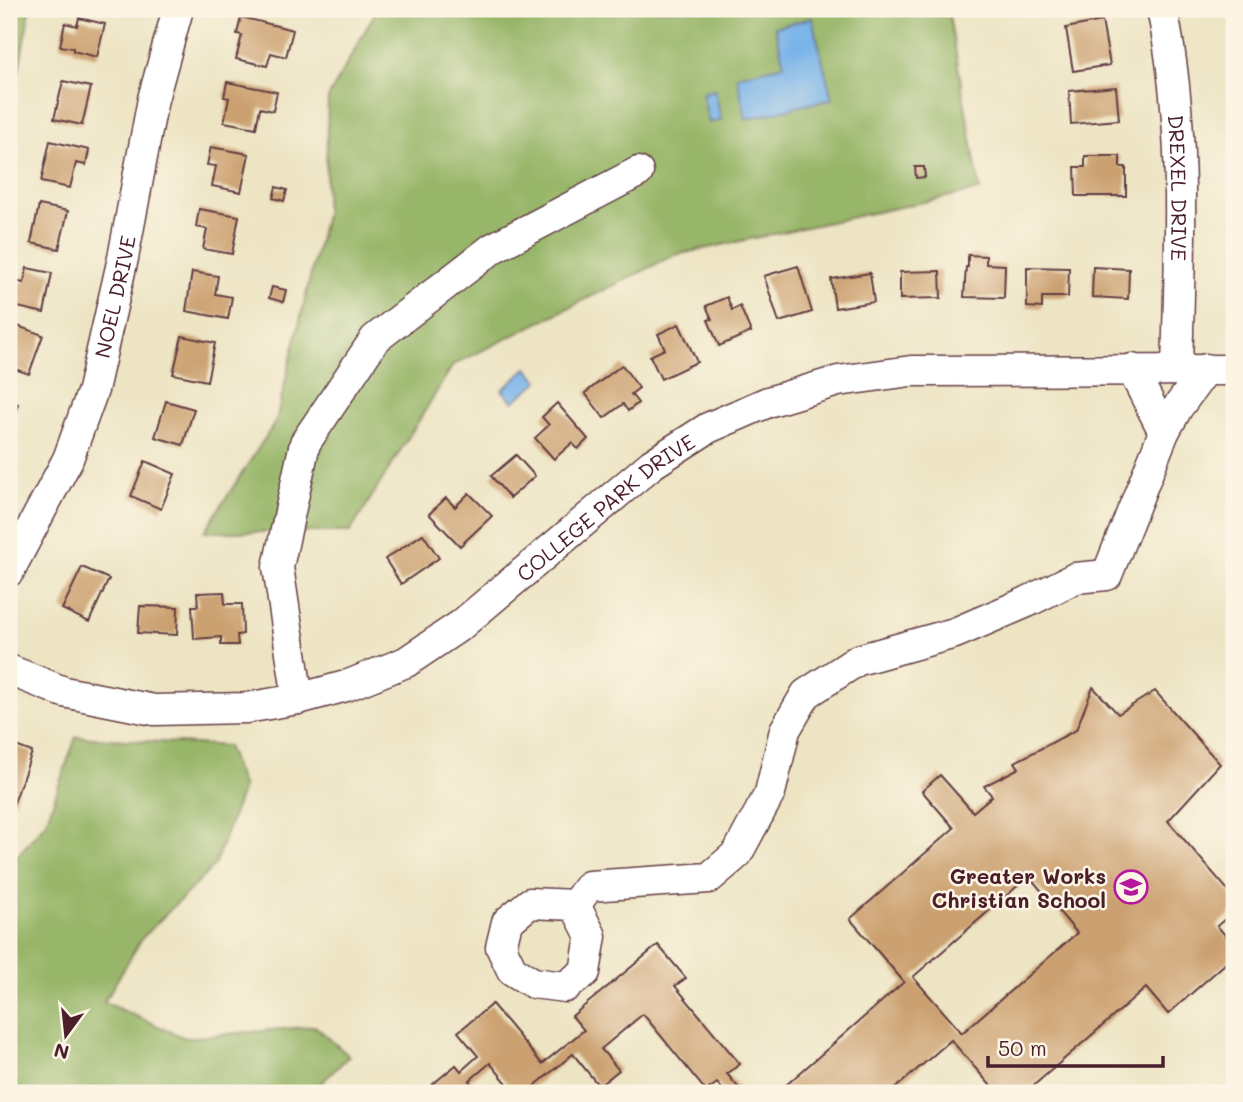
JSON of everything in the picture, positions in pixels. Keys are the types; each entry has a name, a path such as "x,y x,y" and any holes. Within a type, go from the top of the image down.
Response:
{"street":[{"name":"NOEL DRIVE","path":"9,571 68,459 93,390 123,258 153,99 178,9"},
{"name":"DREXEL DRIVE","path":"1162,9 1179,123 1180,235 1206,369"},
{"path":"298,699 278,567 305,443 375,339 493,248 638,172"},
{"path":"1132,369 1164,432"},
{"name":"COLLEGE PARK DRIVE","path":"9,670 64,692 154,710 246,708 346,687 406,662 461,625 652,464 708,428 768,401 838,381 911,371 1206,369"},
{"path":"575,905 589,886 709,878 737,854 770,793 785,730 806,694 858,660 955,633 1075,578 1107,575 1164,432 1206,369"}],"green space":[{"path":"9,9 30,9 9,123"},
{"path":"377,9 948,9 980,190 675,255 453,365 350,532 204,532 276,421 325,215 328,98"},
{"path":"76,737 227,746 243,788 214,866 142,938 104,1002 185,1038 315,1026 349,1056 311,1093 9,1093 9,866 46,822"}],"water":[{"path":"812,18 832,99 746,119 737,76 784,65 775,27"},
{"path":"715,90 721,120 709,123 702,93"},
{"path":"527,368 539,381 513,402 502,390"}],"building":[{"path":"241,17 293,30 286,57 271,53 267,66 236,59 242,35 237,34"},
{"path":"79,18 105,24 97,57 60,46 65,23 77,26"},
{"path":"1102,21 1110,65 1073,71 1066,28"},
{"path":"63,81 91,87 82,125 54,119"},
{"path":"227,82 277,92 273,111 260,108 256,128 224,122 229,98 224,97"},
{"path":"1116,87 1119,120 1071,124 1069,91"},
{"path":"50,141 89,150 86,165 76,163 70,188 41,182"},
{"path":"211,147 249,154 241,192 212,186 216,166 207,165"},
{"path":"1085,156 1120,156 1120,167 1126,167 1126,196 1076,196 1075,167 1085,167"},
{"path":"915,167 924,167 925,177 916,178"},
{"path":"276,187 287,190 284,201 273,198"},
{"path":"39,205 68,211 59,249 31,243"},
{"path":"199,209 239,216 232,254 203,249 207,229 196,227"},
{"path":"968,255 986,256 986,264 1005,265 1004,298 964,297"},
{"path":"798,266 812,312 779,322 764,276"},
{"path":"1027,267 1069,268 1068,297 1042,297 1042,308 1027,307"},
{"path":"1093,267 1129,269 1128,299 1092,297"},
{"path":"27,268 52,273 44,313 9,305 9,280 24,283"},
{"path":"940,271 941,298 900,299 900,272"},
{"path":"192,272 218,276 215,294 232,297 228,319 186,311"},
{"path":"870,273 874,302 835,308 831,279"},
{"path":"272,287 286,290 283,302 269,298"},
{"path":"727,297 732,310 740,306 751,332 719,346 708,320 712,319 706,306"},
{"path":"9,323 43,335 29,374 9,367"},
{"path":"679,324 697,362 661,379 650,356 665,349 658,334"},
{"path":"182,336 215,343 207,381 173,374"},
{"path":"622,365 639,388 631,394 638,403 628,411 623,404 604,418 585,393"},
{"path":"9,400 18,404 9,427"},
{"path":"166,401 194,409 183,445 155,437"},
{"path":"557,403 588,439 578,449 572,443 554,459 535,438 549,425 542,417"},
{"path":"516,455 535,476 510,498 491,476"},
{"path":"145,461 175,474 161,509 131,496"},
{"path":"469,493 492,516 460,546 429,514 446,498 455,507"},
{"path":"423,534 439,558 401,584 385,559"},
{"path":"82,567 109,579 89,622 62,609"},
{"path":"224,592 225,604 242,604 243,634 237,635 238,645 221,645 221,637 194,639 192,606 198,606 197,593"},
{"path":"140,606 178,607 177,635 138,633"},
{"name":"Greater Works Christian School","path":"1093,687 1118,714 1155,691 1220,764 1168,821 1234,897 1234,911 1217,926 1234,945 1234,956 1168,1014 1146,988 1025,1093 997,1093 951,1040 890,1093 777,1093 904,982 850,919 954,828 922,791 940,775 973,812 992,796 984,786 1019,768 1015,762 1076,730","holes":["1029,876 1077,933 962,1033 913,977"]},
{"path":"13,745 32,752 14,803 9,801 9,755"},
{"path":"658,945 686,978 675,986 740,1064 727,1074 743,1093 726,1093 717,1083 706,1091 643,1014 601,1049 619,1070 599,1086 573,1054 526,1093 515,1093 490,1063 469,1081 476,1090 472,1093 422,1093 456,1065 461,1071 478,1056 458,1032 492,1004 542,1064 584,1030 572,1016"}],"place":[{"name":"Greater Works Christian School","path":"1131,887"}]}
